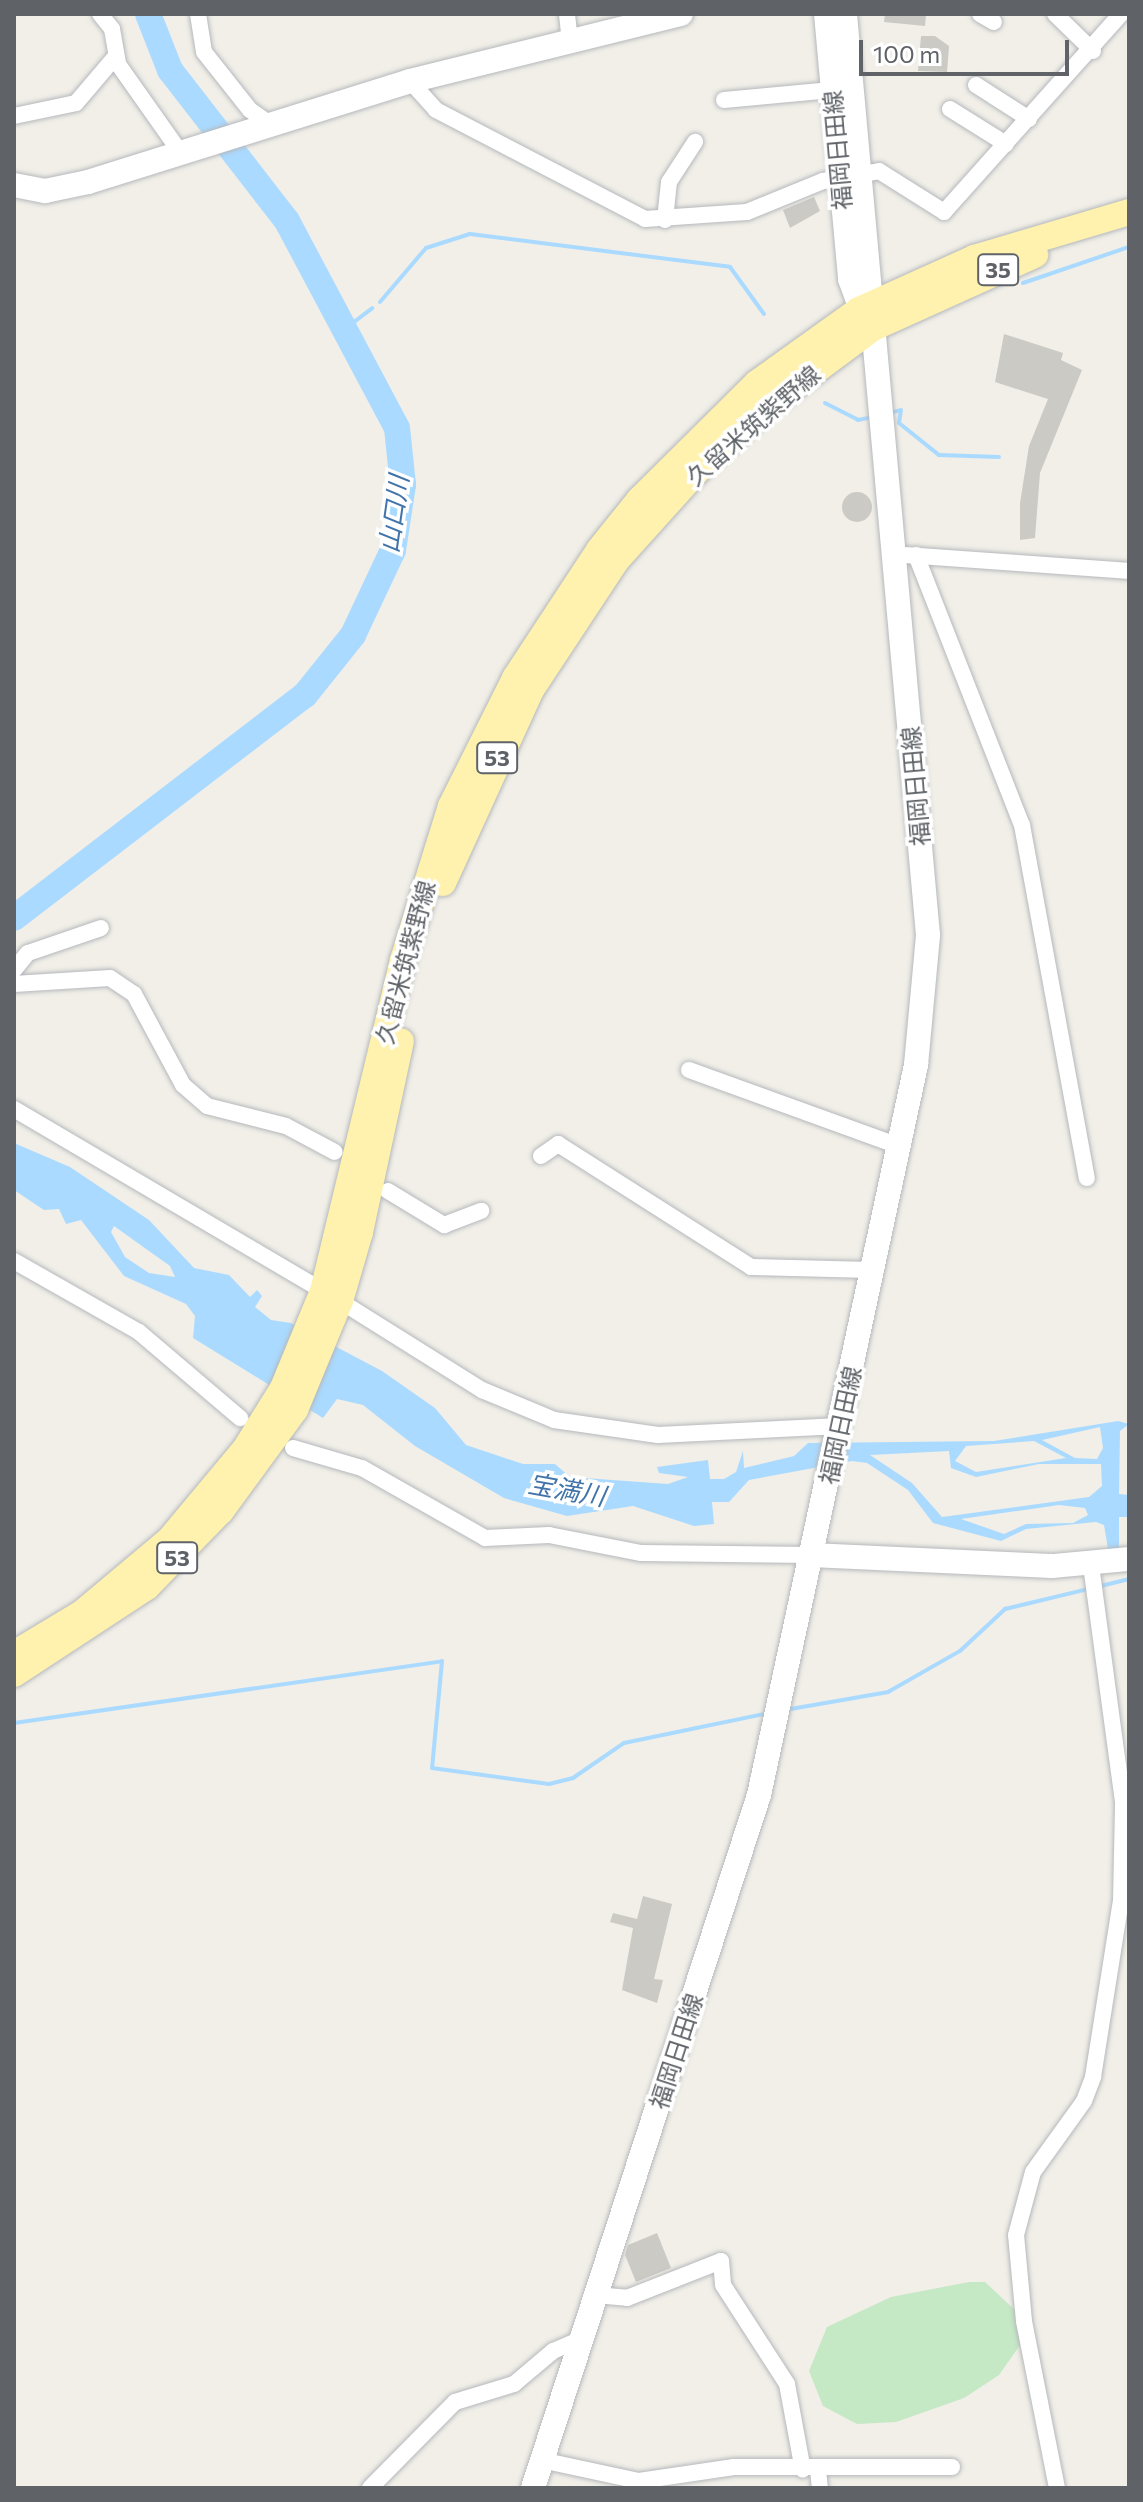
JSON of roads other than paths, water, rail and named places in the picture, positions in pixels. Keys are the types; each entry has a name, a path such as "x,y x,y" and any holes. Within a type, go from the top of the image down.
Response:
{"main road":[{"path":"14,185 45,191 410,81 570,42 616,22 681,14"},
{"name":"福岡日田線","path":"533,2488 759,1795 916,1065 928,935 906,555 848,175 832,90 826,14"},
{"name":"福岡日田線","path":"845,14 848,175"},
{"name":"35","path":"868,314 974,258 1129,212"},
{"name":"35","path":"868,314 1129,226"},
{"name":"久留米筑紫野線","path":"14,1674 147,1587 221,1511 292,1393 330,1302 446,874 531,690 616,561 698,470 868,314"},
{"name":"久留米筑紫野線","path":"14,1654 82,1613 169,1540 292,1393"},
{"path":"812,1549 1091,1564 1129,1559"}],"street":[{"path":"100,14 112,29 116,56 186,151"},
{"path":"198,14 204,52 265,125"},
{"path":"567,14 570,42"},
{"path":"1055,14 1093,51"},
{"path":"410,81 436,110 645,219 747,212 848,175 879,171 944,212 1093,51 1121,14"},
{"path":"14,116 76,103 116,56"},
{"path":"976,85 1029,119"},
{"path":"724,100 832,90"},
{"path":"950,109 1006,144"},
{"path":"665,220 669,182 695,142"},
{"path":"1087,1178 1022,825 906,555 1129,571"},
{"path":"14,970 28,953 101,928"},
{"path":"14,984 110,978 134,994 183,1085 207,1106 286,1126 335,1152"},
{"path":"689,1070 899,1146"},
{"path":"14,1109 330,1302 482,1390 554,1420 658,1435 839,1431"},
{"path":"541,1156 558,1144 751,1267 873,1270"},
{"path":"388,1191 444,1225 481,1211"},
{"path":"14,1261 139,1332 240,1418"},
{"path":"293,1448 362,1468 485,1538 549,1535 641,1553 812,1549"},
{"path":"1057,2488 1024,2321 1016,2235 1033,2172 1084,2101 1093,2077 1100,2002 1121,1901 1123,1802 1091,1564"},
{"path":"595,2295 627,2298 721,2261 723,2285 787,2384 810,2470 820,2488"},
{"path":"370,2488 455,2402 514,2384 553,2351 579,2340"},
{"path":"541,2460 639,2485 734,2467 810,2470 952,2467"}],"water":[{"name":"宝満川","path":"14,1143 70,1167 149,1220 194,1268 229,1275 250,1297 257,1290 262,1296 255,1307 271,1320 291,1323 382,1371 435,1408 466,1445 523,1464 555,1464 570,1477 668,1484 688,1477 659,1473 657,1467 708,1460 710,1479 724,1479 736,1472 743,1451 744,1468 794,1456 808,1443 994,1441 1118,1421 1129,1424 1120,1431 1119,1494 1129,1495 1129,1517 1119,1517 1119,1549 1108,1549 1104,1525 1096,1522 1026,1529 1001,1541 933,1523 908,1490 867,1463 852,1461 749,1480 729,1502 712,1502 714,1524 694,1526 633,1506 567,1516 504,1498 415,1446 363,1405 337,1399 323,1418 193,1338 195,1316 186,1304 124,1276 81,1220 66,1224 59,1209 44,1210 14,1190","holes":["114,1226 170,1266 175,1277 149,1273 125,1257 111,1232","1100,1427 1103,1448 1097,1459 1075,1458 1042,1440","1034,1441 1066,1458 976,1472 955,1461 966,1446","949,1451 951,1468 976,1477 1039,1464 1101,1464 1102,1486 1089,1497 942,1517 912,1483 870,1455","1059,1505 1085,1508 1088,1515 1073,1523 1026,1524 1004,1534 961,1519"]}],"waterway":[{"name":"山口川","path":"14,918 305,695 353,635 393,550 403,485 397,428 287,221 170,70 148,14"},
{"path":"380,302 426,248 470,234 730,267 764,314"},
{"path":"1023,283 1129,247"},
{"path":"342,331 372,308"},
{"path":"825,403 858,420 873,417"},
{"path":"889,413 901,410 899,423 939,455 999,457"},
{"path":"1097,1587 1129,1579"},
{"path":"785,1710 888,1692 960,1651 1005,1609 1088,1589"},
{"path":"14,1723 442,1661 432,1768 549,1784 573,1778 624,1743 769,1713"}]}
